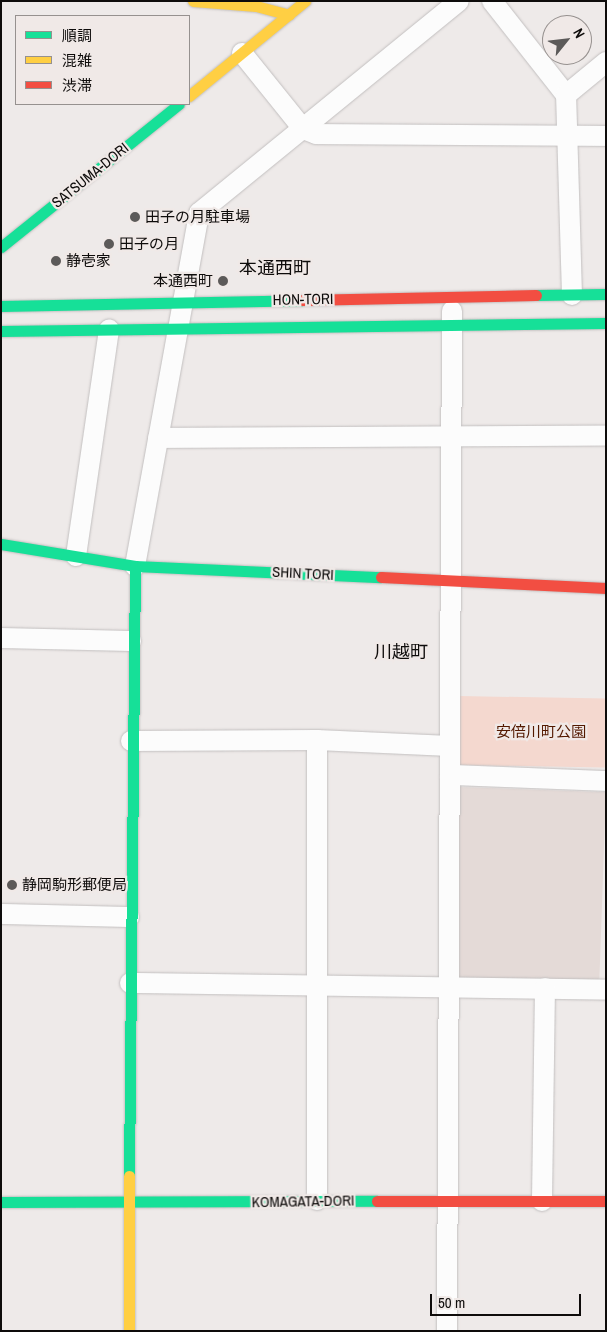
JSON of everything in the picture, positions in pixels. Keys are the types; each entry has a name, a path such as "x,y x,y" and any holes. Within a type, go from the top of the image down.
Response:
{"street":[{"path":"193,1 256,6 288,14"},
{"path":"190,95 305,1"},
{"path":"129,1331 131,641 136,566 199,213 459,1"},
{"path":"492,1 566,95 572,295"},
{"path":"242,53 303,129 322,135 606,136"},
{"path":"566,95 606,62"},
{"name":"SATSUMA-DORI","path":"1,247 178,105"},
{"name":"HON-TORI","path":"1,306 606,294"},
{"path":"447,1331 449,1200 449,580 452,297"},
{"name":"HON-TORI","path":"1,331 606,323"},
{"path":"76,556 109,329"},
{"path":"158,438 606,436"},
{"name":"SHIN TORI","path":"1,544 136,566 606,588"},
{"path":"1,638 131,641"},
{"path":"131,741 317,740 450,746"},
{"path":"317,740 319,985 317,1200"},
{"path":"450,776 606,781"},
{"path":"1,914 129,917"},
{"path":"130,983 606,990"},
{"path":"542,1201 545,988"},
{"name":"KOMAGATA-DORI","path":"1,1202 128,1203 317,1200 606,1202"}],"shaded area":[{"path":"457,787 606,792 599,985 450,980"}],"green space":[{"name":"安倍川町公園","path":"459,696 606,699 605,768 458,765"}],"traffic: fast":[{"path":"1,247 178,105"},
{"path":"536,295 606,294"},
{"path":"1,306 302,300"},
{"path":"1,331 606,323"},
{"path":"1,544 135,566 381,577"},
{"path":"129,1176 135,566"},
{"path":"1,1202 377,1201"}],"traffic: slow":[{"path":"193,1 256,6 289,15"},
{"path":"190,95 305,1"},
{"path":"129,1176 129,1331"}],"traffic: jam":[{"path":"302,300 536,295"},
{"path":"381,577 606,588"},
{"path":"377,1201 606,1201"}],"place":[{"name":"田子の月駐車場","path":"135,217"},
{"name":"田子の月","path":"109,244"},
{"name":"静壱家","path":"56,261"},
{"name":"本通西町","path":"223,281"},
{"name":"静岡駒形郵便局","path":"12,885"}],"district":[{"name":"本通西町","path":"275,268"},
{"name":"川越町","path":"401,652"}]}
